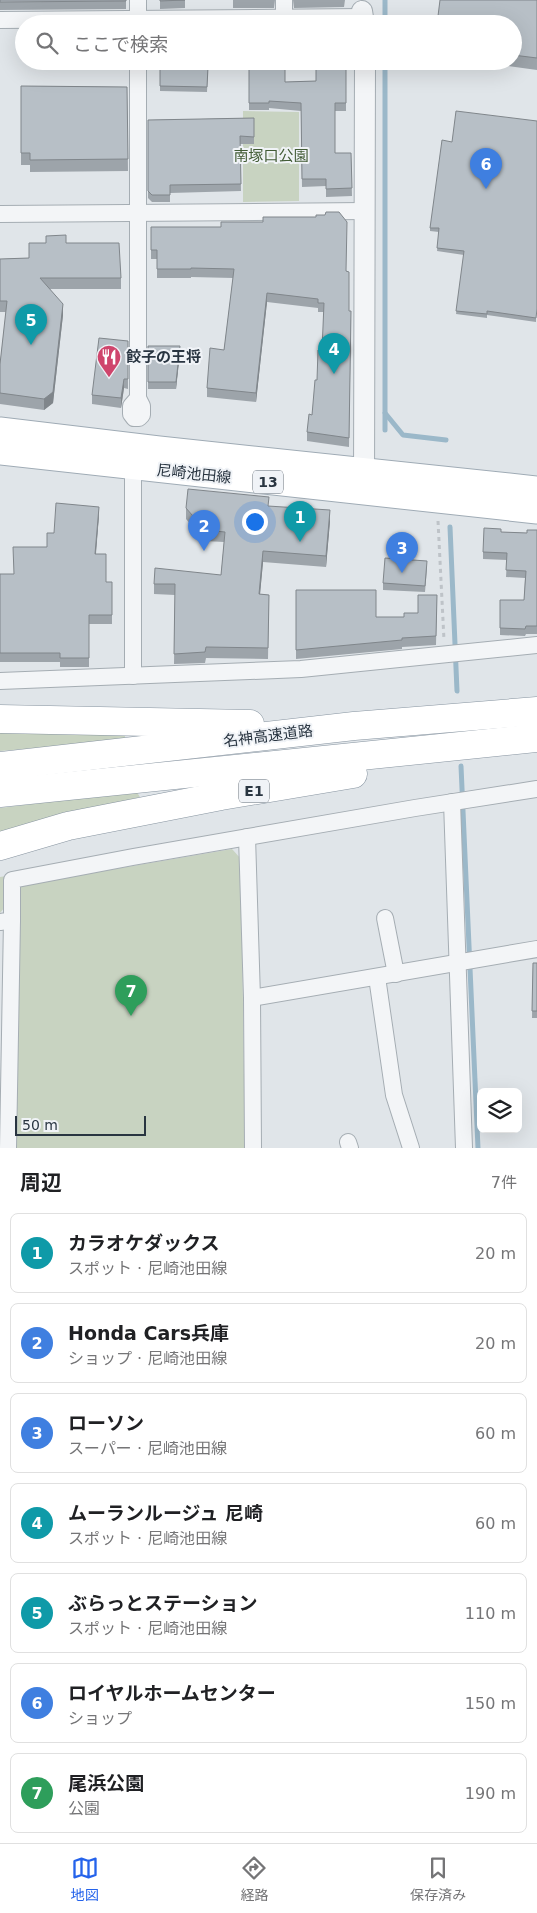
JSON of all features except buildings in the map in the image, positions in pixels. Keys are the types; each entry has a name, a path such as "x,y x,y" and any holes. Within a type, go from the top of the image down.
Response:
{"highway":[{"name":"名神高速道路","path":"0,766 354,726 537,711"},
{"path":"0,719 354,726"},
{"name":"名神高速道路","path":"0,793 537,738"},
{"name":"E1","path":"0,846 68,826 221,796 438,760 509,741"}],"main road":[{"name":"尼崎池田線","path":"0,430 364,482 437,501 537,511"},
{"name":"尼崎池田線","path":"0,452 133,467 364,482 537,489"}],"street":[{"path":"138,0 138,15"},
{"path":"284,0 284,15"},
{"path":"331,15 362,13"},
{"path":"0,20 15,20"},
{"path":"138,70 138,398"},
{"path":"364,482 365,70"},
{"path":"0,214 365,211"},
{"path":"133,467 133,676"},
{"path":"0,681 301,670 537,645"},
{"path":"8,1148 6,921 12,880 247,837 537,789"},
{"path":"459,801 465,962 464,1148"},
{"path":"247,837 252,998 253,1148"},
{"path":"385,918 396,974"},
{"path":"252,998 537,949"},
{"path":"377,978 394,1095 411,1148"}],"path":[{"path":"437,501 451,655"}],"green space":[{"name":"南塚口公園","path":"243,111 299,112 299,201 243,202"},
{"path":"0,727 125,727 125,741 0,751"},
{"path":"136,791 140,797 0,832 0,808"},
{"path":"232,849 241,859 245,1148 16,1148 21,885"},
{"path":"7,876 5,907 0,913 0,877"}],"waterway":[{"path":"385,0 385,15"},
{"path":"385,70 385,430"},
{"path":"385,413 403,435 446,440"},
{"path":"450,527 457,691"},
{"path":"461,766 478,1148"}],"place":[{"name":"ロイヤルホームセンター","path":"486,189"},
{"name":"ぶらっとステーション","path":"31,345"},
{"name":"ムーランルージュ 尼崎","path":"334,374"},
{"name":"餃子の王将","path":"109,378"},
{"name":"カラオケダックス","path":"300,542"},
{"name":"Honda Cars兵庫","path":"204,551"},
{"name":"ローソン","path":"402,573"},
{"name":"尾浜公園","path":"131,1016"}]}
